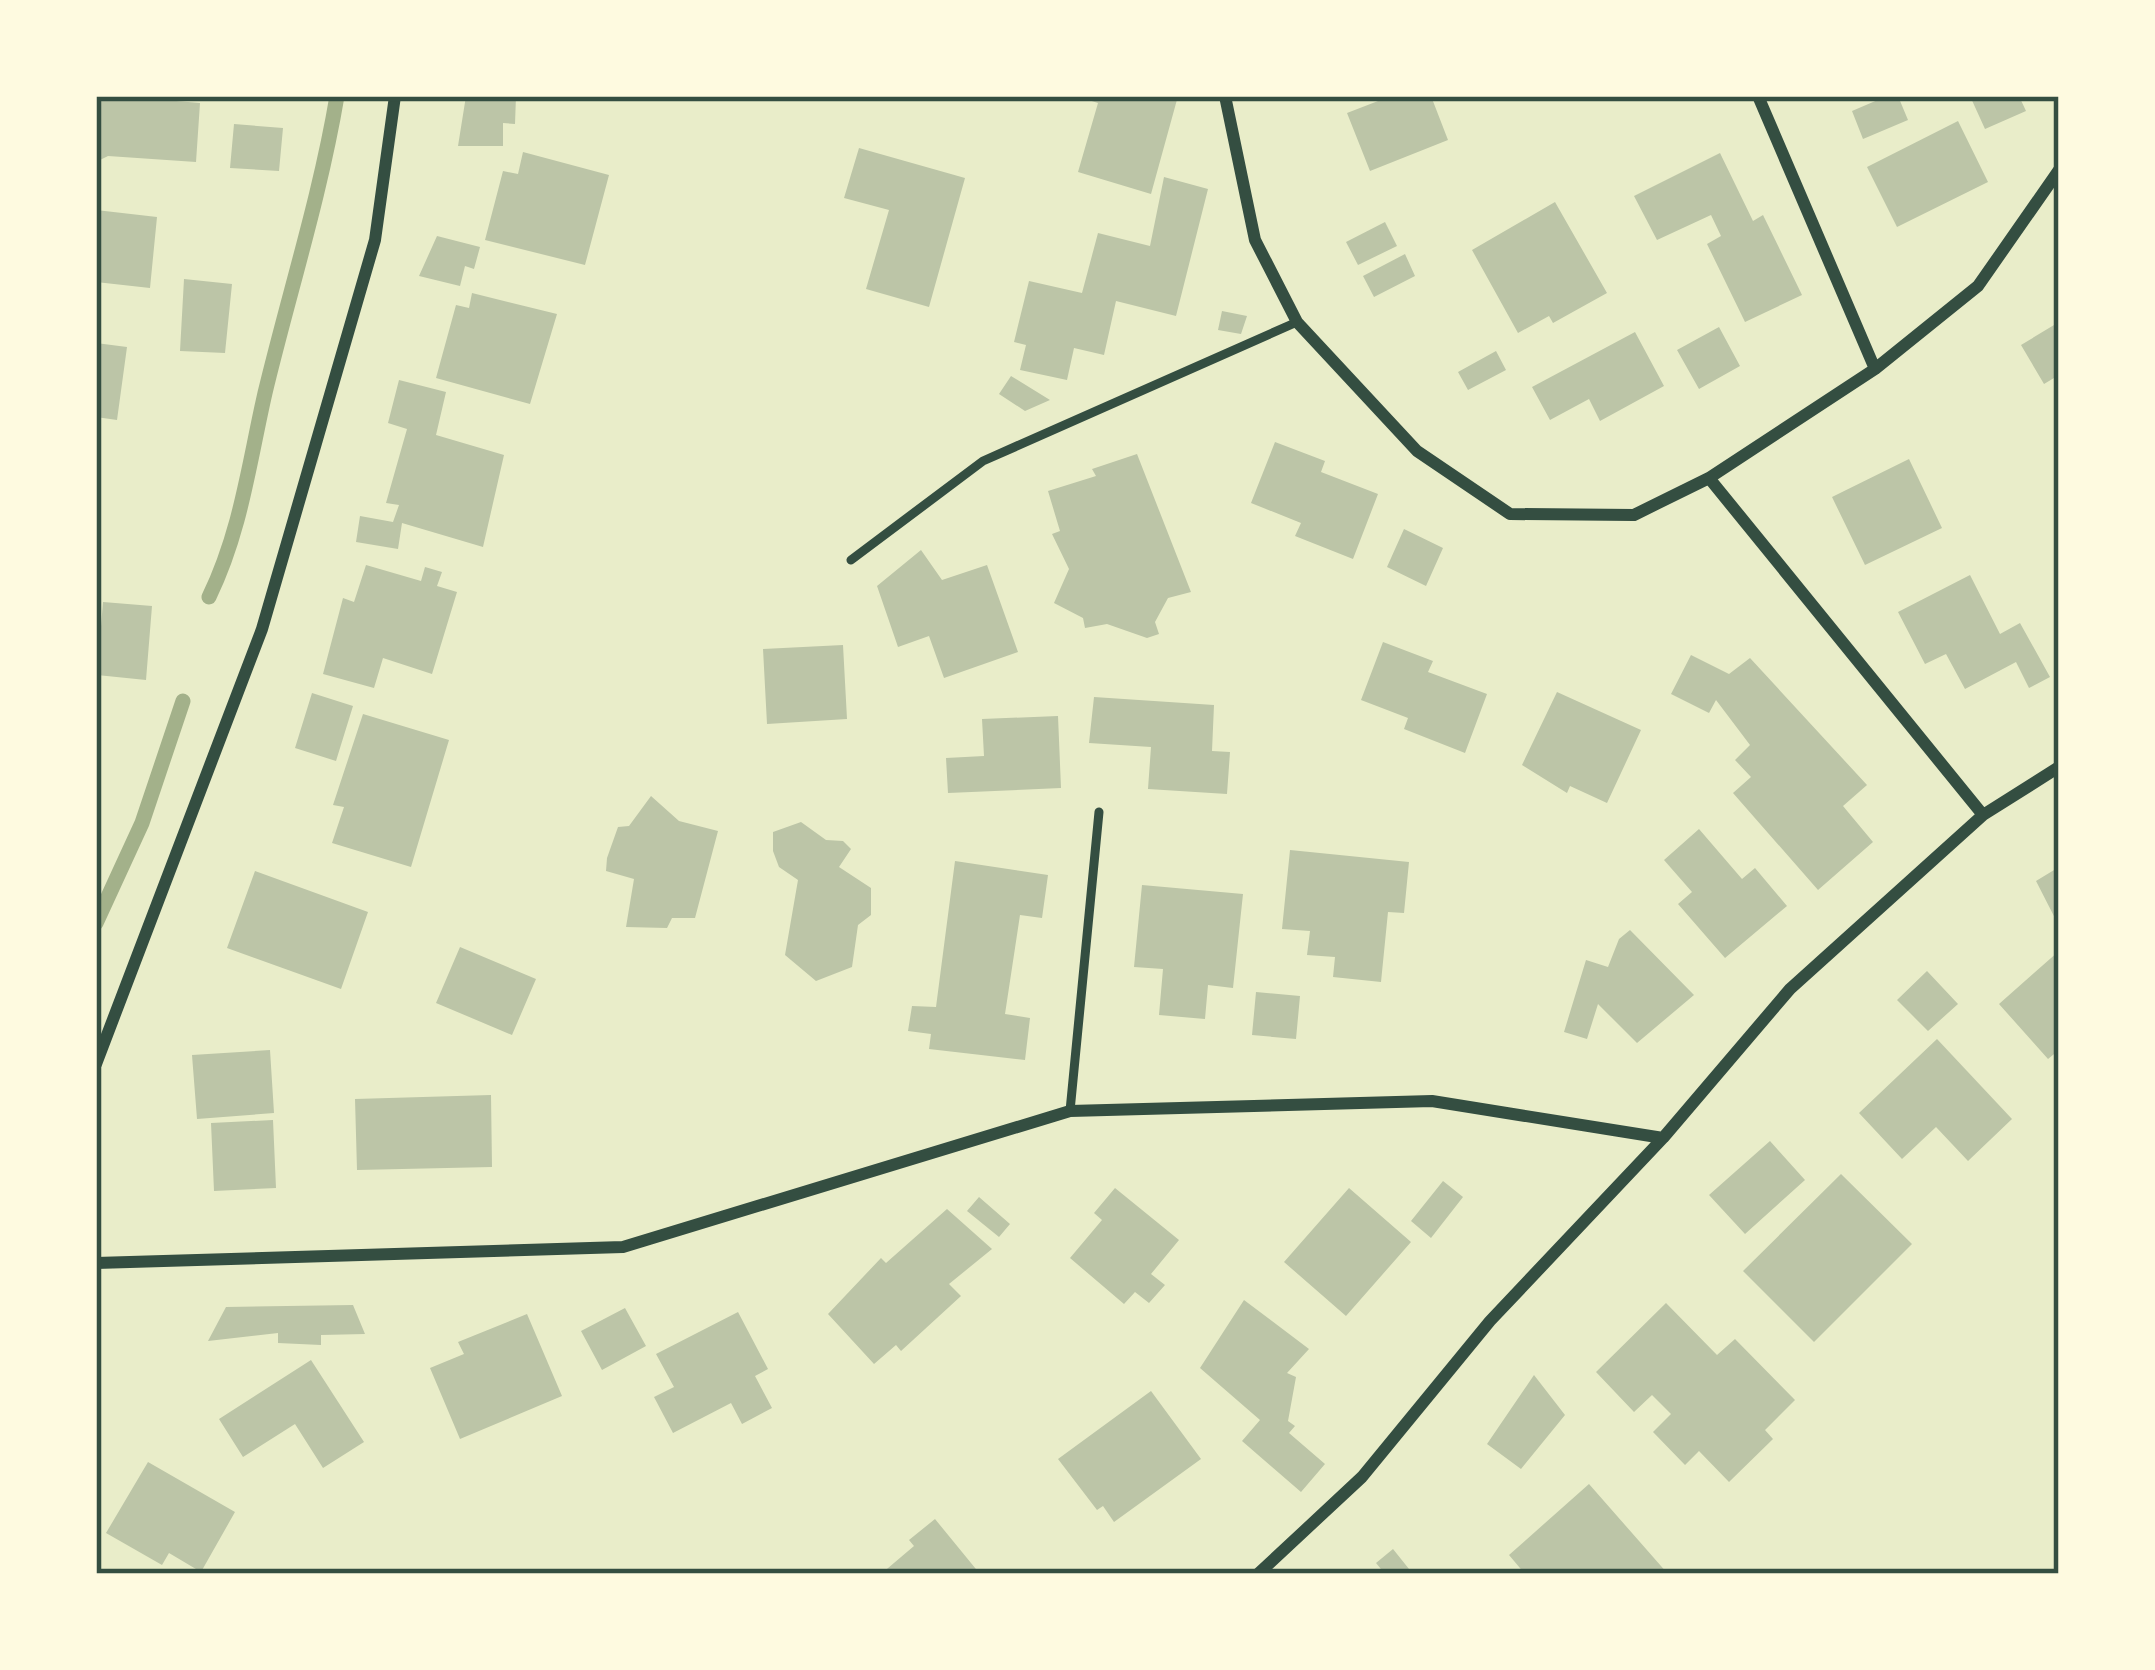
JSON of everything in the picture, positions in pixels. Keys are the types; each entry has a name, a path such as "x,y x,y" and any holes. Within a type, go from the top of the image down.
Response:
{"street":[{"path":"96,1064 262,628 375,241 395,96"},
{"path":"1225,96 1255,240 1297,322 1418,451 1510,514 1634,515 1709,478 1875,369 1978,286 2059,170"},
{"path":"1758,96 1875,369"},
{"path":"1709,478 1983,815"},
{"path":"1258,1574 1362,1478 1490,1321 1663,1138 1790,989 1983,815 2059,767"},
{"path":"96,1263 622,1247 1070,1111 1432,1100 1663,1138"}],"lane":[{"path":"851,560 983,461 1297,322"},
{"path":"1070,1111 1099,812"}],"building":[{"path":"117,96 200,103 196,162 108,156 96,162 96,100"},
{"path":"466,96 516,96 515,124 503,123 503,146 458,146"},
{"path":"1076,96 1178,96 1151,194 1078,172 1098,103"},
{"path":"1391,96 1431,96 1448,140 1370,171 1347,113"},
{"path":"1898,96 1908,120 1863,139 1852,111"},
{"path":"1970,96 2019,96 2026,111 1985,129"},
{"path":"1958,121 1988,182 1897,227 1867,167"},
{"path":"234,124 283,128 279,171 230,168"},
{"path":"859,148 965,178 929,307 866,289 889,210 844,198"},
{"path":"523,152 609,175 585,265 485,240 503,171 518,174"},
{"path":"1720,153 1753,221 1763,215 1802,295 1745,322 1707,244 1721,236 1711,215 1657,240 1634,196"},
{"path":"1164,177 1208,189 1176,316 1116,301 1104,355 1074,348 1067,380 1020,370 1026,345 1014,342 1029,281 1082,293 1098,233 1150,246"},
{"path":"1555,202 1607,293 1553,323 1549,316 1518,333 1472,250"},
{"path":"96,210 157,217 150,288 96,282"},
{"path":"1385,222 1397,246 1358,265 1346,242"},
{"path":"437,236 480,247 474,269 465,266 460,286 419,276"},
{"path":"1405,254 1415,276 1374,297 1363,276"},
{"path":"184,279 232,284 225,353 180,351"},
{"path":"472,293 557,314 530,404 436,378 456,305 469,308"},
{"path":"1222,311 1247,316 1241,334 1218,330"},
{"path":"2059,322 2059,375 2044,384 2021,345"},
{"path":"1719,327 1740,366 1699,389 1677,350"},
{"path":"1635,332 1664,386 1600,421 1589,399 1550,420 1532,387"},
{"path":"96,343 127,347 117,420 96,417"},
{"path":"1496,351 1506,370 1468,390 1458,372"},
{"path":"1011,376 1050,400 1025,411 999,394"},
{"path":"399,380 446,392 436,435 504,455 483,547 402,523 398,549 356,542 360,516 393,522 399,505 386,503 407,429 388,423"},
{"path":"1275,442 1325,461 1321,472 1378,494 1353,559 1295,536 1301,523 1251,503"},
{"path":"1137,454 1191,592 1168,598 1155,622 1159,634 1147,638 1107,624 1085,628 1083,618 1054,603 1069,569 1052,534 1060,531 1048,491 1096,476 1092,469"},
{"path":"1909,459 1942,528 1865,565 1832,497"},
{"path":"1404,529 1443,548 1426,586 1387,567"},
{"path":"921,550 942,580 987,565 1018,652 944,678 929,636 898,647 877,586"},
{"path":"366,565 421,581 425,567 442,572 437,586 457,592 432,674 383,658 374,688 323,674 343,598 354,602"},
{"path":"1970,575 2000,634 2020,623 2050,677 2029,688 2016,662 1965,689 1946,654 1925,664 1898,612"},
{"path":"103,602 152,606 146,680 97,675"},
{"path":"1383,642 1433,661 1428,672 1487,694 1465,753 1404,729 1408,718 1361,700"},
{"path":"843,645 847,719 767,724 763,649"},
{"path":"1691,655 1729,674 1750,658 1867,785 1843,806 1873,842 1818,890 1733,793 1751,777 1735,760 1750,745 1716,700 1709,713 1671,694"},
{"path":"1557,692 1641,730 1607,803 1570,786 1567,793 1522,765"},
{"path":"312,693 353,706 336,761 295,748"},
{"path":"1094,697 1214,705 1212,751 1230,752 1227,794 1148,789 1151,747 1089,743"},
{"path":"363,714 449,740 411,867 332,843 344,807 333,805"},
{"path":"1058,716 1061,788 948,793 946,758 984,756 982,719"},
{"path":"651,796 679,821 718,831 695,918 672,918 667,928 626,927 634,879 606,871 607,858 618,827 629,826"},
{"path":"801,822 826,840 843,841 851,849 839,867 871,888 871,915 858,925 852,967 816,981 785,955 798,880 779,867 773,851 773,832"},
{"path":"1699,829 1742,879 1755,868 1787,906 1725,958 1678,904 1692,892 1664,860"},
{"path":"1290,850 1409,862 1404,913 1388,912 1381,982 1333,977 1335,957 1307,955 1310,931 1282,929"},
{"path":"955,861 1048,875 1042,918 1020,915 1005,1014 1030,1018 1025,1060 929,1049 931,1034 908,1031 912,1006 936,1007"},
{"path":"2059,867 2059,926 2036,881"},
{"path":"255,871 368,912 341,989 227,948"},
{"path":"1142,885 1243,894 1233,988 1208,985 1205,1019 1159,1015 1163,969 1134,967"},
{"path":"1630,930 1694,995 1637,1043 1598,1004 1587,1039 1564,1032 1586,960 1608,967 1619,939"},
{"path":"460,947 536,979 512,1035 436,1003"},
{"path":"2059,951 2059,1050 2048,1059 1999,1004"},
{"path":"1927,971 1958,1004 1928,1031 1897,1000"},
{"path":"1256,992 1300,996 1296,1039 1252,1035"},
{"path":"1937,1039 2012,1119 1968,1161 1936,1127 1902,1159 1859,1113"},
{"path":"270,1050 274,1113 197,1119 192,1055"},
{"path":"491,1095 492,1167 357,1170 355,1099"},
{"path":"273,1120 276,1188 214,1191 211,1123"},
{"path":"1770,1141 1805,1180 1745,1234 1709,1195"},
{"path":"1841,1174 1912,1244 1814,1342 1743,1271"},
{"path":"1443,1181 1463,1197 1431,1238 1411,1221"},
{"path":"1115,1188 1179,1240 1151,1274 1165,1285 1149,1303 1135,1292 1124,1304 1070,1258 1102,1220 1094,1213"},
{"path":"1349,1188 1411,1242 1346,1316 1284,1262"},
{"path":"979,1197 1010,1224 999,1237 967,1211"},
{"path":"947,1209 992,1249 949,1284 961,1296 901,1351 896,1345 874,1364 828,1314 881,1258 886,1263"},
{"path":"1244,1300 1309,1349 1287,1373 1296,1377 1288,1421 1295,1426 1289,1433 1325,1464 1301,1492 1242,1441 1260,1420 1200,1368"},
{"path":"1666,1303 1717,1355 1735,1339 1795,1400 1765,1430 1773,1439 1729,1482 1699,1451 1685,1465 1653,1432 1671,1414 1652,1395 1634,1412 1596,1372"},
{"path":"353,1305 365,1334 321,1335 321,1345 278,1343 278,1333 208,1341 226,1307"},
{"path":"625,1308 646,1346 602,1370 581,1331"},
{"path":"738,1312 768,1369 755,1376 772,1408 742,1424 731,1403 673,1433 654,1397 674,1387 656,1354"},
{"path":"527,1314 562,1396 460,1439 430,1368 464,1354 458,1342"},
{"path":"311,1360 364,1442 323,1468 295,1424 243,1457 219,1419"},
{"path":"1534,1375 1565,1415 1521,1469 1487,1444"},
{"path":"1151,1391 1201,1459 1114,1522 1103,1506 1097,1510 1058,1459"},
{"path":"148,1462 235,1512 201,1572 169,1553 162,1565 106,1533"},
{"path":"1589,1484 1668,1574 1525,1574 1509,1555"},
{"path":"935,1519 980,1574 881,1574 914,1546 909,1540"},
{"path":"1393,1549 1413,1574 1385,1574 1376,1563"}],"waterway":[{"path":"209,597 237,522 337,96"},
{"path":"96,923 142,823 183,701"}]}
